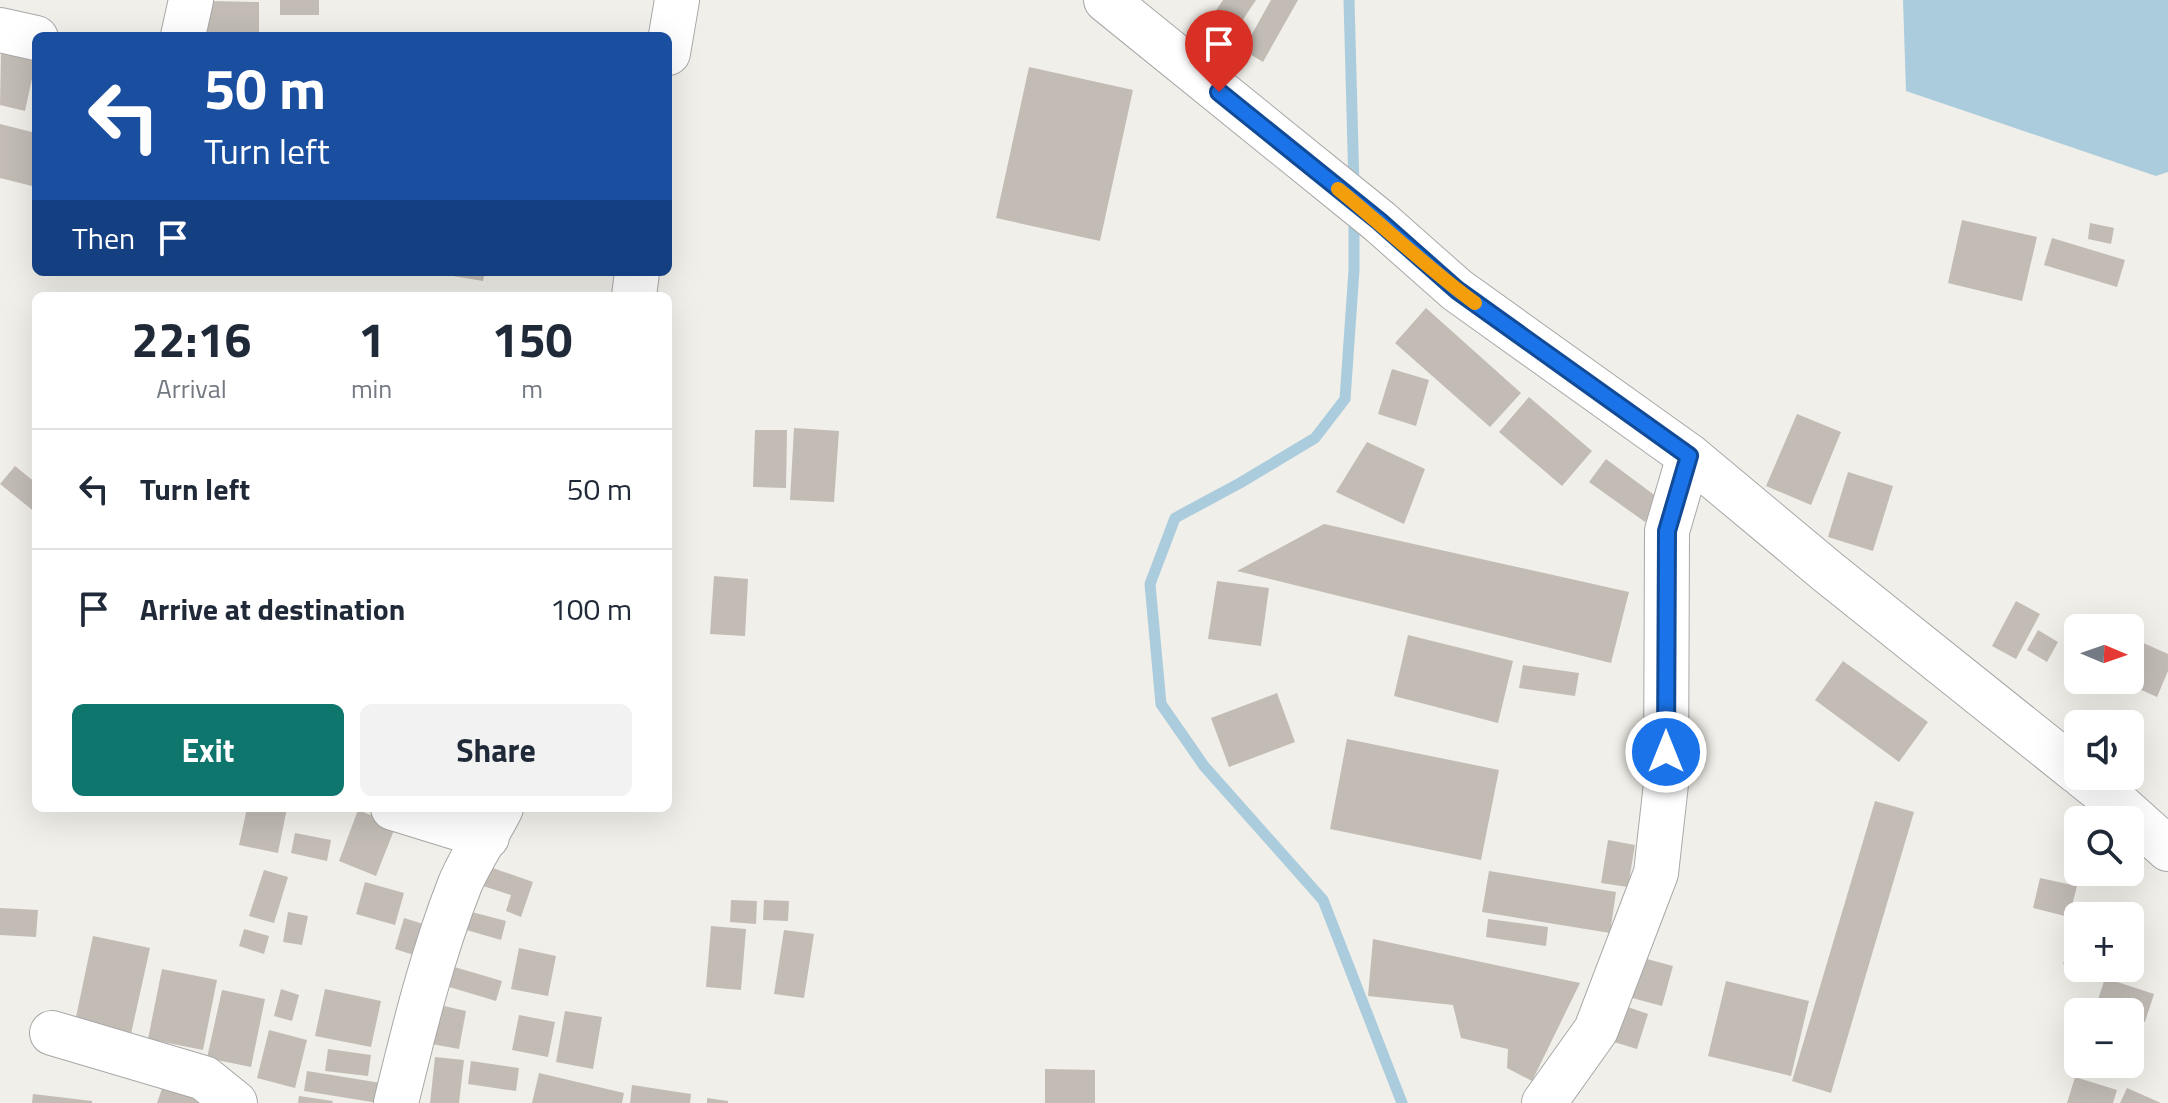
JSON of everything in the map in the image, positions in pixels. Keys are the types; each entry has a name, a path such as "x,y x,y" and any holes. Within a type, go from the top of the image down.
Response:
{"street":[{"path":"184,32 191,0"},
{"path":"672,32 677,0"},
{"path":"1106,0 1379,221 1457,290 1689,456 2064,761"},
{"path":"0,30 32,37"},
{"path":"1544,1103 1596,1030 1656,873 1666,784 1667,531 1689,456"},
{"path":"2101,790 2168,849"},
{"path":"396,1103 417,1017 461,881 494,822 422,812"},
{"path":"52,1033 204,1078 235,1103"}],"water":[{"path":"1903,0 2168,0 2168,172 2156,176 1906,91"}],"building":[{"path":"280,0 319,0 319,15 280,15"},
{"path":"1223,0 1256,0 1224,48 1201,33"},
{"path":"1271,0 1298,0 1263,62 1243,50"},
{"path":"207,1 259,2 259,32 207,32"},
{"path":"1,51 32,59 32,79 25,111 0,105"},
{"path":"1029,67 1133,90 1100,241 996,218"},
{"path":"0,124 32,132 32,186 0,178"},
{"path":"1962,220 2037,237 2022,301 1948,283"},
{"path":"2090,223 2114,228 2111,244 2088,239"},
{"path":"2052,238 2125,260 2117,287 2044,265"},
{"path":"453,276 484,276 483,281"},
{"path":"1426,308 1521,393 1490,427 1395,343"},
{"path":"1392,369 1429,380 1416,426 1378,414"},
{"path":"1529,397 1592,451 1562,486 1499,432"},
{"path":"1797,414 1841,432 1811,505 1766,486"},
{"path":"794,428 839,431 834,502 790,500"},
{"path":"755,430 787,430 786,488 753,487"},
{"path":"1367,442 1425,469 1404,524 1336,492"},
{"path":"1606,459 1661,500 1645,522 1589,482"},
{"path":"15,466 32,480 32,510 0,484"},
{"path":"1848,472 1893,486 1873,551 1828,537"},
{"path":"1324,524 1629,592 1611,663 1237,571"},
{"path":"714,576 748,579 745,636 710,634"},
{"path":"1217,581 1269,588 1261,646 1208,639"},
{"path":"2016,601 2040,614 2016,659 1992,646"},
{"path":"2038,630 2058,642 2047,662 2027,650"},
{"path":"1408,635 1513,661 1498,723 1394,696"},
{"path":"2144,643 2168,654 2168,671 2157,697 2144,691"},
{"path":"1843,661 1928,722 1899,762 1815,700"},
{"path":"1523,665 1579,673 1575,696 1519,688"},
{"path":"1277,693 1295,742 1229,767 1211,718"},
{"path":"1347,739 1499,770 1481,860 1330,829"},
{"path":"1875,801 1914,812 1831,1093 1792,1081"},
{"path":"246,812 286,812 278,853 239,845"},
{"path":"357,812 396,825 376,876 339,861"},
{"path":"295,833 331,840 327,861 291,853"},
{"path":"1608,840 1635,845 1628,887 1601,883"},
{"path":"478,863 533,882 521,917 506,911 511,895 471,882"},
{"path":"264,870 288,877 274,923 249,916"},
{"path":"1489,871 1616,892 1610,933 1482,912"},
{"path":"2040,878 2064,883 2064,886 2077,886 2073,902 2064,902 2064,916 2033,908"},
{"path":"365,882 404,893 395,925 356,914"},
{"path":"731,900 757,901 756,924 730,922"},
{"path":"764,900 789,901 788,921 763,920"},
{"path":"0,908 38,910 36,937 0,935"},
{"path":"468,911 506,921 501,940 463,929"},
{"path":"288,912 308,916 302,945 283,942"},
{"path":"404,918 433,927 423,958 395,949"},
{"path":"1488,919 1548,927 1546,946 1486,937"},
{"path":"711,926 746,929 741,990 706,987"},
{"path":"244,929 269,936 264,954 239,946"},
{"path":"784,930 814,934 804,998 774,994"},
{"path":"93,936 150,948 131,1034 75,1022"},
{"path":"1373,939 1580,983 1532,1081 1507,1068 1508,1049 1461,1038 1453,1005 1368,996"},
{"path":"519,948 556,956 548,996 511,989"},
{"path":"1636,956 1673,966 1662,1006 1625,996"},
{"path":"451,966 502,981 496,1001 446,986"},
{"path":"162,969 217,980 203,1050 148,1039"},
{"path":"1726,981 1809,1001 1791,1076 1708,1056"},
{"path":"2104,982 2117,982 2154,994 2145,1022 2144,998 2099,998"},
{"path":"281,989 299,995 292,1021 274,1016"},
{"path":"325,989 381,1001 371,1047 315,1036"},
{"path":"222,990 265,999 251,1067 207,1058"},
{"path":"435,1004 466,1011 459,1049 426,1043"},
{"path":"1625,1006 1648,1014 1637,1049 1614,1042"},
{"path":"565,1011 602,1017 593,1069 556,1062"},
{"path":"519,1015 555,1022 548,1057 512,1050"},
{"path":"269,1030 307,1040 295,1088 257,1078"},
{"path":"328,1049 371,1055 368,1076 325,1071"},
{"path":"435,1057 464,1060 459,1103 430,1103"},
{"path":"471,1061 519,1068 516,1091 468,1084"},
{"path":"1045,1069 1095,1070 1095,1103 1045,1103"},
{"path":"307,1071 381,1083 378,1103 304,1091"},
{"path":"539,1073 624,1093 622,1103 532,1103"},
{"path":"2075,1078 2117,1090 2113,1103 2067,1103"},
{"path":"165,1080 218,1103 157,1103"},
{"path":"632,1085 691,1094 690,1103 630,1103"},
{"path":"2127,1088 2161,1103 2120,1103"},
{"path":"33,1094 92,1101 92,1103 32,1103"},
{"path":"299,1096 333,1101 298,1103"},
{"path":"707,1098 728,1101 728,1103 707,1103"}],"waterway":[{"path":"1349,0 1354,187"},
{"path":"1354,216 1354,270 1345,399 1315,438 1175,518 1150,584 1161,704 1204,766 1323,900 1402,1103"}],"slow traffic":[{"path":"1338,189 1475,303"}],"route":[{"path":"1219,92 1379,221 1457,290 1689,456 1667,531 1666,752"}]}
